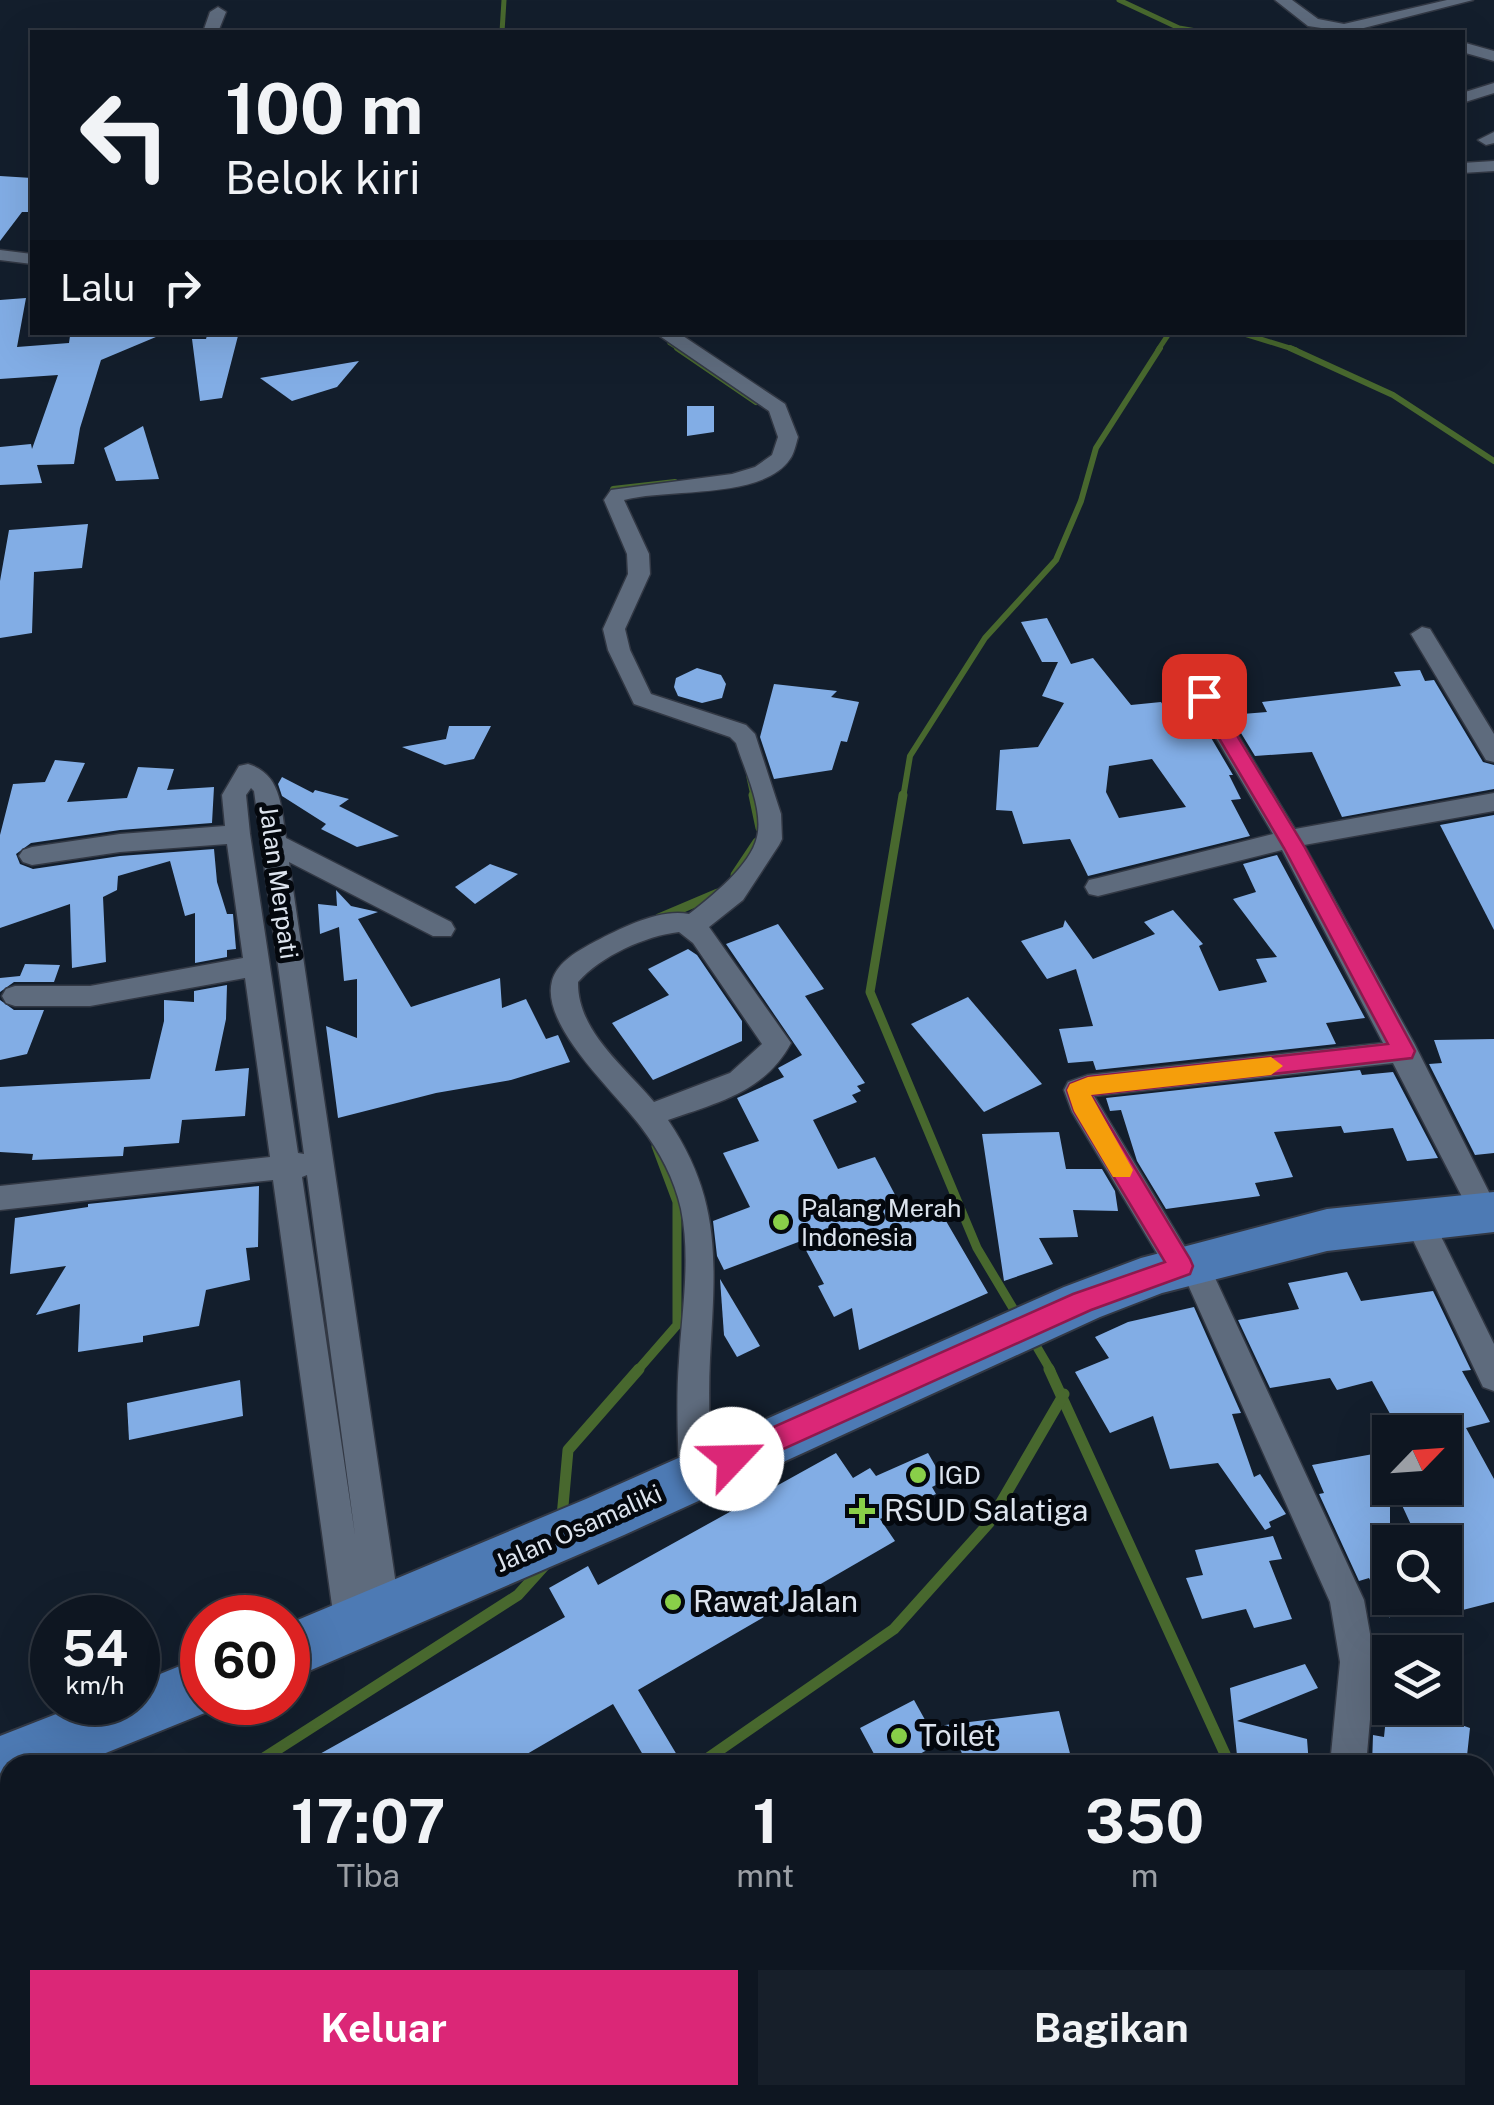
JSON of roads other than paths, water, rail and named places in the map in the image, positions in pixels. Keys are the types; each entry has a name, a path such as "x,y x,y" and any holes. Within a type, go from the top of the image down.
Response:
{"main road":[{"name":"Jalan Osamaliki","path":"310,1643 1082,1302 1187,1265 1327,1230 1490,1213"},
{"path":"41,1755 180,1695"}],"street":[{"path":"1282,0 1313,23 1344,29 1466,0"},
{"path":"211,30 218,12"},
{"path":"1465,48 1494,56"},
{"path":"1465,97 1494,88"},
{"path":"1465,168 1494,166"},
{"path":"0,255 30,259"},
{"path":"668,335 778,408 786,421 788,442 786,456 778,465 708,486 634,489 618,494 614,500 638,554 639,574 614,629 629,675 642,699 738,731 747,740 770,814 770,839 734,893 692,926"},
{"path":"1422,634 1494,754"},
{"path":"1204,696 1289,839 1490,1213"},
{"name":"Jalan Merpati","path":"248,772 266,788 274,843 316,1162 368,1619 287,1167 238,834 234,795 248,772"},
{"path":"1098,887 1289,839 1494,802"},
{"path":"32,856 238,834"},
{"path":"274,843 442,929"},
{"path":"649,1115 738,1082 770,1062 777,1043 692,926 678,921 665,923 572,966 564,983 570,1013 587,1043 649,1115 680,1162 702,1246 693,1385 695,1475"},
{"path":"15,996 90,996 259,965"},
{"path":"1349,1755 1360,1654 1358,1634 1339,1582 1187,1265 1082,1104 1078,1090 1404,1051"},
{"path":"0,1198 316,1162"},
{"path":"1418,1219 1494,1377"}],"waterway":[{"path":"502,30 504,0"},
{"path":"1119,0 1190,30"},
{"path":"1158,350 1168,335"},
{"path":"1248,335 1291,348"},
{"path":"670,343 681,350"},
{"path":"677,348 756,402"},
{"path":"903,798 910,756 985,638 1056,560 1081,501 1096,448 1160,348"},
{"path":"1291,348 1296,350"},
{"path":"1291,348 1393,395 1494,461"},
{"path":"610,501 613,489 675,482"},
{"path":"749,775 754,798"},
{"path":"753,795 760,828"},
{"path":"903,795 870,992 977,1248 1020,1320"},
{"path":"735,875 757,842"},
{"path":"659,918 718,893"},
{"path":"637,1371 677,1325 677,1202 656,1146"},
{"path":"1031,1337 1051,1371"},
{"path":"562,1517 568,1450 639,1369"},
{"path":"1049,1369 1062,1397"},
{"path":"712,1755 894,1629 989,1523 1062,1397"},
{"path":"1062,1397 1225,1755"},
{"path":"269,1755 518,1595 546,1564"}],"place":[{"name":"Palang Merah Indonesia","path":"781,1222"},
{"name":"IGD","path":"918,1475"},
{"name":"RSUD Salatiga","path":"862,1511"},
{"name":"Rawat Jalan","path":"673,1602"},
{"name":"Toilet","path":"899,1736"}]}
